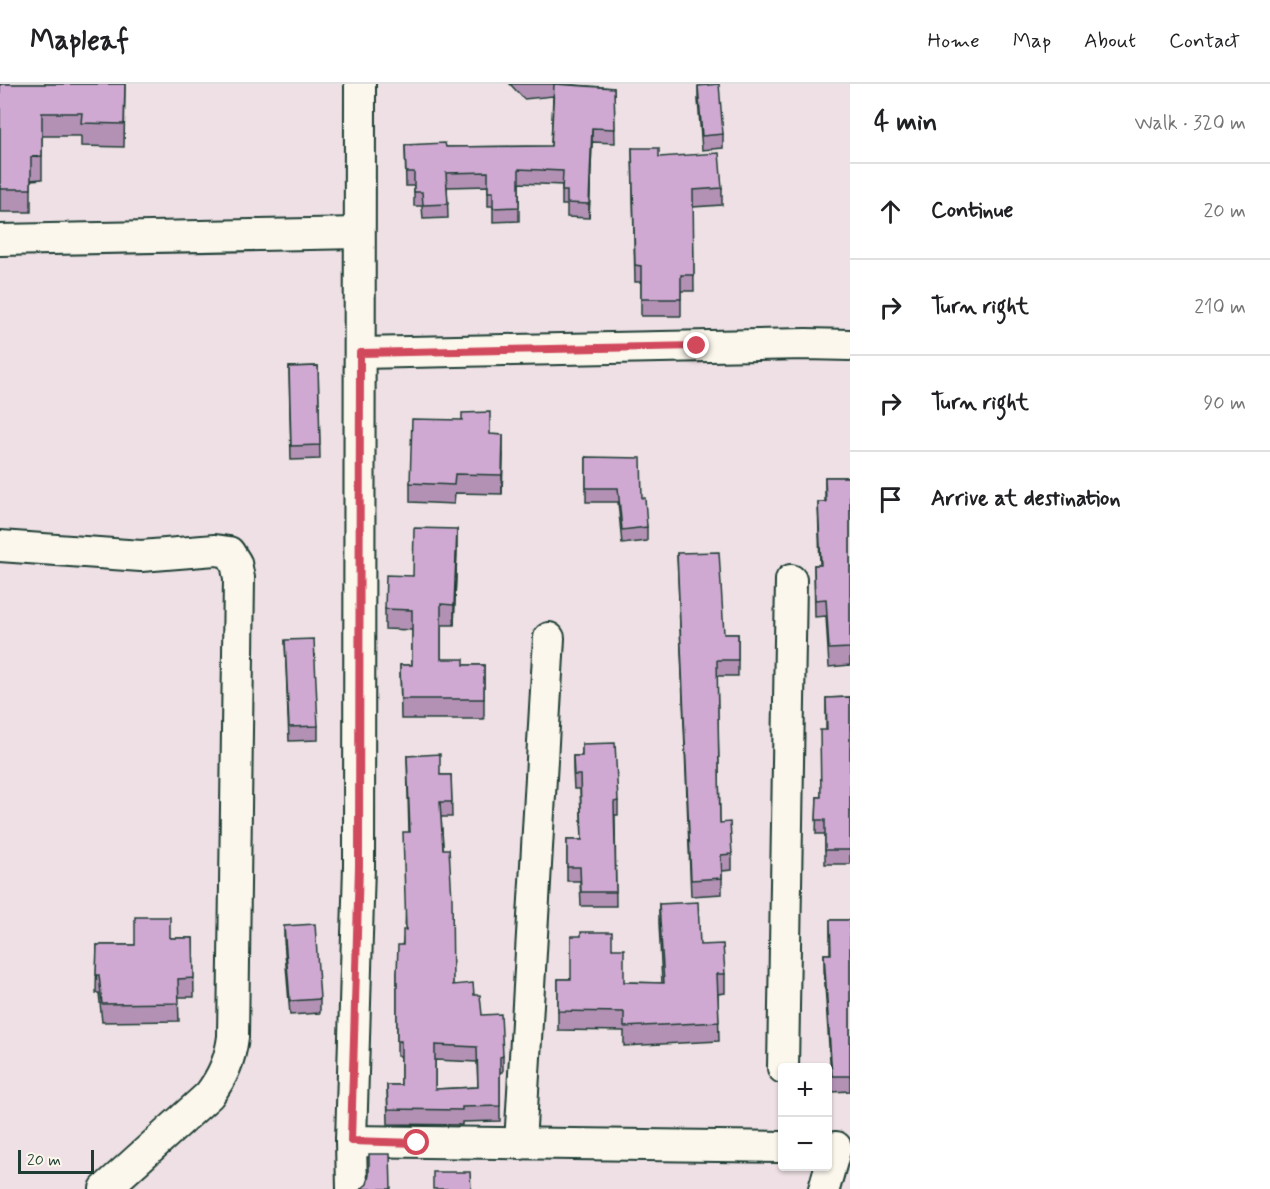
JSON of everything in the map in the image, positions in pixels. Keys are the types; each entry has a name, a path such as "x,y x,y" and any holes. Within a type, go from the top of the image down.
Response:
{"street":[{"path":"352,1189 351,1141 359,866 360,84"},
{"path":"0,240 360,233"},
{"path":"360,353 850,345"},
{"path":"0,546 141,556 215,550 229,552 236,563 239,578 233,1037 230,1059 221,1079 209,1095 105,1189"},
{"path":"783,1063 791,580"},
{"path":"520,1144 549,638"},
{"path":"351,1141 778,1147"},
{"path":"824,1189 838,1147"}],"building":[{"path":"0,84 125,84 124,124 81,123 82,113 42,113 42,156 31,157 31,189 0,189"},
{"path":"554,84 614,88 615,129 592,128 589,204 567,203 567,191 562,191 563,171 519,169 519,207 493,208 493,192 488,192 488,172 446,173 448,204 423,205 422,192 414,192 414,172 406,172 405,145 445,143 446,147 551,146"},
{"path":"719,84 723,134 702,136 698,86"},
{"path":"632,148 659,148 659,157 719,153 722,188 693,190 694,275 681,275 681,299 641,299 641,266 635,265"},
{"path":"318,366 320,445 291,446 289,367"},
{"path":"490,412 490,434 503,435 502,475 455,474 454,485 410,483 412,419 462,420 462,413"},
{"path":"586,457 641,458 642,498 645,498 647,527 622,530 618,488 586,488"},
{"path":"825,477 850,477 850,648 829,649 826,599 815,600 814,565 821,565 818,502 826,502"},
{"path":"414,528 457,529 454,605 441,604 441,659 464,659 464,665 484,665 484,699 401,699 400,665 412,665 412,610 385,609 386,575 413,576"},
{"path":"719,552 724,634 738,634 738,660 717,660 720,823 730,822 732,854 721,855 722,878 691,880 677,553"},
{"path":"314,639 318,726 289,727 285,640"},
{"path":"850,697 850,850 825,850 825,820 816,820 817,797 821,797 820,730 827,730 826,698"},
{"path":"615,743 618,801 614,802 616,892 581,892 580,867 567,867 567,840 582,840 580,775 574,775 573,756 582,756 582,744"},
{"path":"440,754 440,775 451,775 452,802 440,802 443,849 449,849 453,985 473,983 474,995 480,995 482,1015 501,1014 503,1056 500,1057 500,1106 462,1107 462,1110 388,1109 387,1085 401,1085 401,1041 397,1041 397,973 398,945 403,945 403,930 406,930 403,832 410,832 407,756","holes":["435,1045 477,1047 478,1087 435,1089"]},
{"path":"698,902 700,945 723,944 725,974 717,974 719,1022 624,1027 624,1012 558,1011 558,979 571,979 571,936 581,936 581,932 612,932 612,949 624,949 624,982 664,983 659,904"},
{"path":"135,917 170,917 170,938 193,938 194,978 178,979 179,1003 102,1004 99,975 96,975 97,945 135,945"},
{"path":"830,920 850,920 850,1076 832,1076 824,954 831,954"},
{"path":"315,924 320,999 290,1001 284,926"},
{"path":"369,1154 390,1154 391,1189 361,1189 367,1184"},
{"path":"433,1172 470,1172 471,1189 433,1189"}],"route":[{"path":"417,1143 351,1141 359,866 360,353 697,346"}]}
